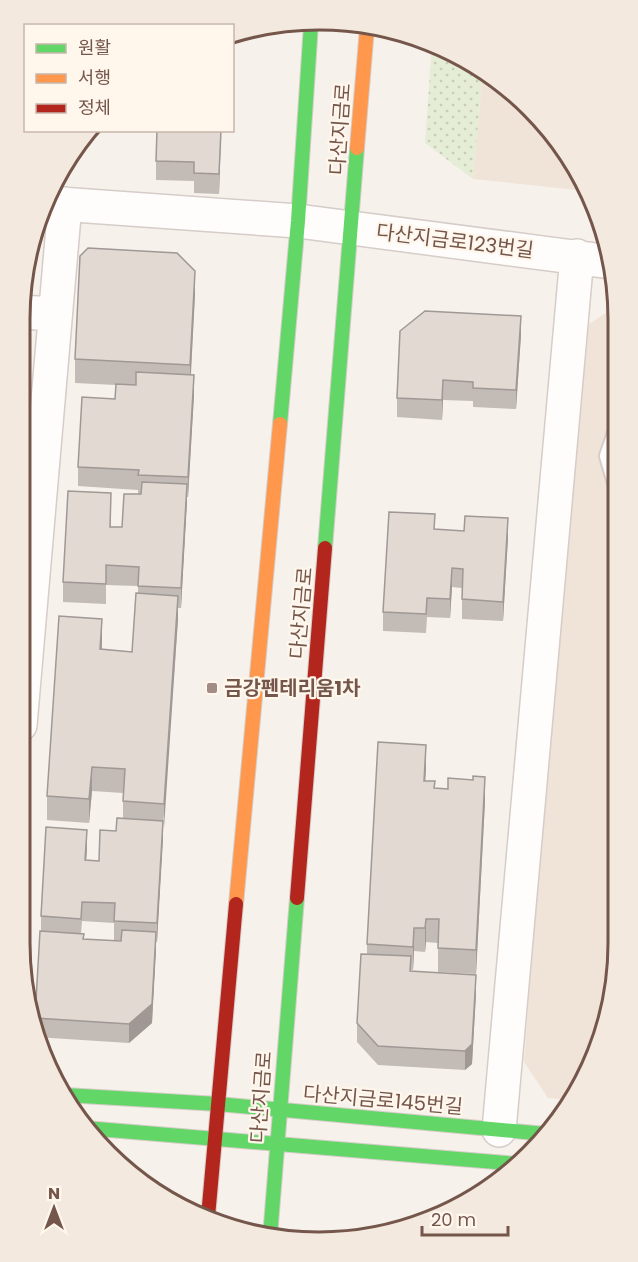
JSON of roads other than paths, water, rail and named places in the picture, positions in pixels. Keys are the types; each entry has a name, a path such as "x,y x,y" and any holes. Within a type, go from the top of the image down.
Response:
{"street":[{"name":"다산지금로","path":"209,1210 298,221 311,30"},
{"name":"다산지금로","path":"271,1228 367,34"},
{"name":"다산지금로123번길","path":"55,203 298,221 601,260"},
{"path":"30,505 55,314 55,203"},
{"path":"500,1130 577,256"},
{"path":"30,313 55,314"},
{"name":"다산지금로145번길","path":"74,1096 218,1104 537,1133"},
{"path":"98,1129 506,1163"}],"place":[{"name":"금강펜테리움1차","path":"212,688"}]}
